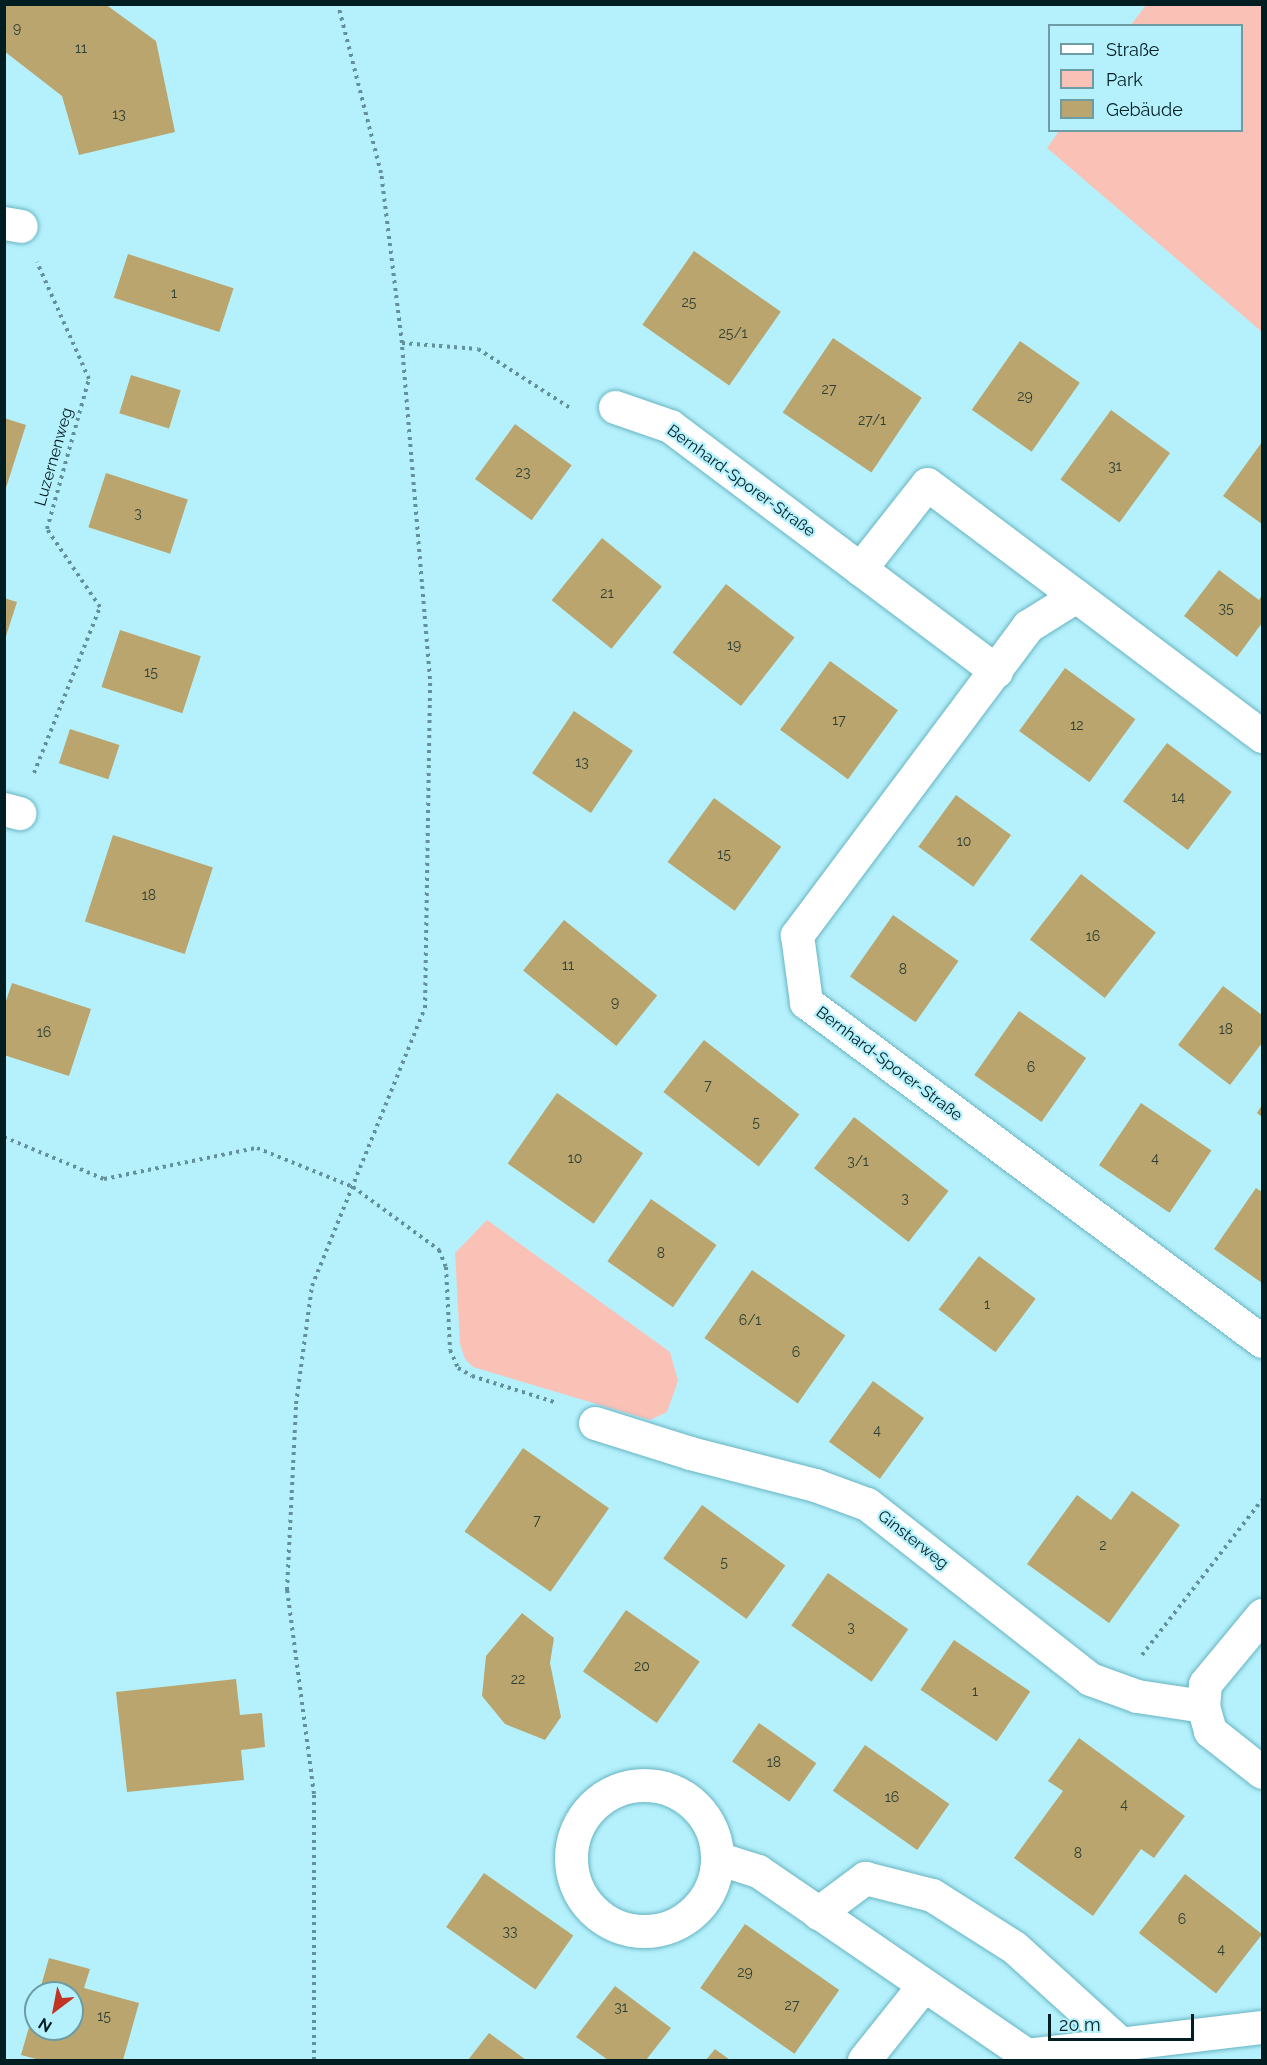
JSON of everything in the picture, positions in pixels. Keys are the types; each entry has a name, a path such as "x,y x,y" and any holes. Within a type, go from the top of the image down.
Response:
{"street":[{"name":"Bernhard-Sporer-Straße","path":"615,406 670,426 996,671"},
{"path":"860,569 927,484 1263,736"},
{"name":"Bernhard-Sporer-Straße","path":"1076,596 1028,626 797,934 806,1002 1263,1341"},
{"name":"Ginsterweg","path":"595,1423 690,1453 815,1485 867,1504 1090,1679 1137,1696 1203,1706"},
{"path":"1263,1615 1206,1684 1203,1706 1210,1731 1263,1772"},
{"path":"652,1785 692,1803 706,1821 717,1858 713,1880 704,1899 670,1927 648,1931 605,1921 583,1897 571,1867 575,1834 592,1806 609,1794 630,1786 652,1785"},
{"path":"717,1858 758,1871 1027,2055 1263,2027"},
{"path":"818,1913 865,1878 932,1895 1014,1947 1121,2044"},
{"path":"864,2061 923,1986"}],"path":[{"path":"314,2061 314,1794 287,1590 296,1404 312,1286 425,1008 430,679 402,343 381,173 338,4"},
{"name":"Luzernenweg","path":"12,811 100,607 47,530 89,380 13,225"},
{"path":"402,343 478,349 580,414 615,406"},
{"path":"4,1137 104,1179 256,1148 353,1187 439,1250 446,1267 450,1350 458,1368 472,1376 574,1408 595,1423"},
{"path":"1116,1688 1263,1500"}],"green space":[{"path":"1146,5 1262,5 1262,332 1047,148 1058,132 1243,132 1243,24 1132,24"},
{"path":"487,1220 670,1352 678,1381 667,1412 650,1420 473,1367 465,1359 460,1344 455,1253"}],"building":[{"path":"4,4 105,4 156,41 175,132 79,155 62,96 4,51"},
{"path":"694,251 781,312 729,386 642,325"},
{"path":"128,254 234,288 219,332 114,298"},
{"path":"833,338 922,398 871,472 783,413"},
{"path":"1020,341 1080,383 1032,452 972,410"},
{"path":"131,375 181,390 169,428 119,413"},
{"path":"1111,410 1170,453 1120,522 1060,480"},
{"path":"4,418 26,425 5,491 4,491"},
{"path":"515,424 572,465 532,520 475,479"},
{"path":"1262,442 1262,524 1223,496"},
{"path":"106,473 188,500 170,554 88,527"},
{"path":"602,538 662,586 611,649 552,600"},
{"path":"1219,570 1259,600 1262,595 1262,623 1237,657 1184,616"},
{"path":"726,584 795,638 741,706 672,653"},
{"path":"4,598 17,602 5,639 4,639"},
{"path":"120,630 201,656 182,713 101,687"},
{"path":"830,661 898,710 848,779 780,730"},
{"path":"1065,668 1135,719 1090,782 1019,731"},
{"path":"574,711 633,751 591,813 532,773"},
{"path":"70,729 119,745 108,779 59,763"},
{"path":"1167,743 1232,792 1188,850 1123,801"},
{"path":"956,795 1011,835 973,887 918,847"},
{"path":"714,798 781,847 735,911 668,862"},
{"path":"113,835 213,867 185,954 85,922"},
{"path":"1081,874 1156,932 1105,998 1030,939"},
{"path":"893,915 959,961 916,1022 850,976"},
{"path":"564,920 657,996 616,1046 523,971"},
{"path":"12,983 91,1009 69,1076 4,1055 4,1007"},
{"path":"1223,986 1262,1015 1262,1043 1230,1085 1178,1045"},
{"path":"1019,1011 1086,1058 1041,1122 974,1075"},
{"path":"704,1040 799,1114 759,1167 663,1092"},
{"path":"557,1093 643,1153 594,1224 508,1163"},
{"path":"1141,1103 1211,1151 1170,1213 1099,1165"},
{"path":"1262,1105 1262,1117 1257,1113"},
{"path":"854,1117 949,1191 909,1242 814,1168"},
{"path":"1256,1188 1262,1192 1262,1283 1214,1249"},
{"path":"651,1199 717,1245 673,1307 607,1261"},
{"path":"979,1256 1036,1299 995,1352 939,1310"},
{"path":"752,1270 845,1335 798,1403 704,1338"},
{"path":"873,1381 924,1418 880,1479 829,1442"},
{"path":"523,1448 609,1508 551,1592 464,1532"},
{"path":"1132,1491 1180,1525 1109,1623 1027,1564 1077,1495 1111,1520"},
{"path":"702,1505 785,1566 747,1619 663,1558"},
{"path":"828,1573 908,1629 872,1682 791,1625"},
{"path":"626,1610 700,1662 657,1723 583,1671"},
{"path":"522,1613 554,1638 550,1663 561,1717 545,1740 505,1724 482,1696 486,1656"},
{"path":"954,1640 1030,1691 997,1741 920,1690"},
{"path":"236,1679 240,1715 262,1713 265,1747 241,1750 244,1780 127,1792 116,1692"},
{"path":"759,1723 816,1763 789,1802 732,1762"},
{"path":"1079,1738 1185,1816 1154,1858 1141,1849 1093,1916 1014,1858 1063,1791 1048,1781"},
{"path":"865,1745 949,1804 917,1850 833,1791"},
{"path":"484,1873 573,1936 535,1990 446,1927"},
{"path":"1185,1874 1262,1934 1216,1993 1139,1933"},
{"path":"745,1924 839,1990 794,2054 700,1988"},
{"path":"49,1958 90,1969 84,1988 84,1981 42,1981"},
{"path":"615,1986 671,2028 646,2060 608,2060 576,2037"},
{"path":"84,1988 139,2003 123,2060 40,2060 21,2055 25,2041 84,2041"},
{"path":"489,2033 526,2060 468,2060"},
{"path":"715,2049 730,2060 706,2060"}]}
